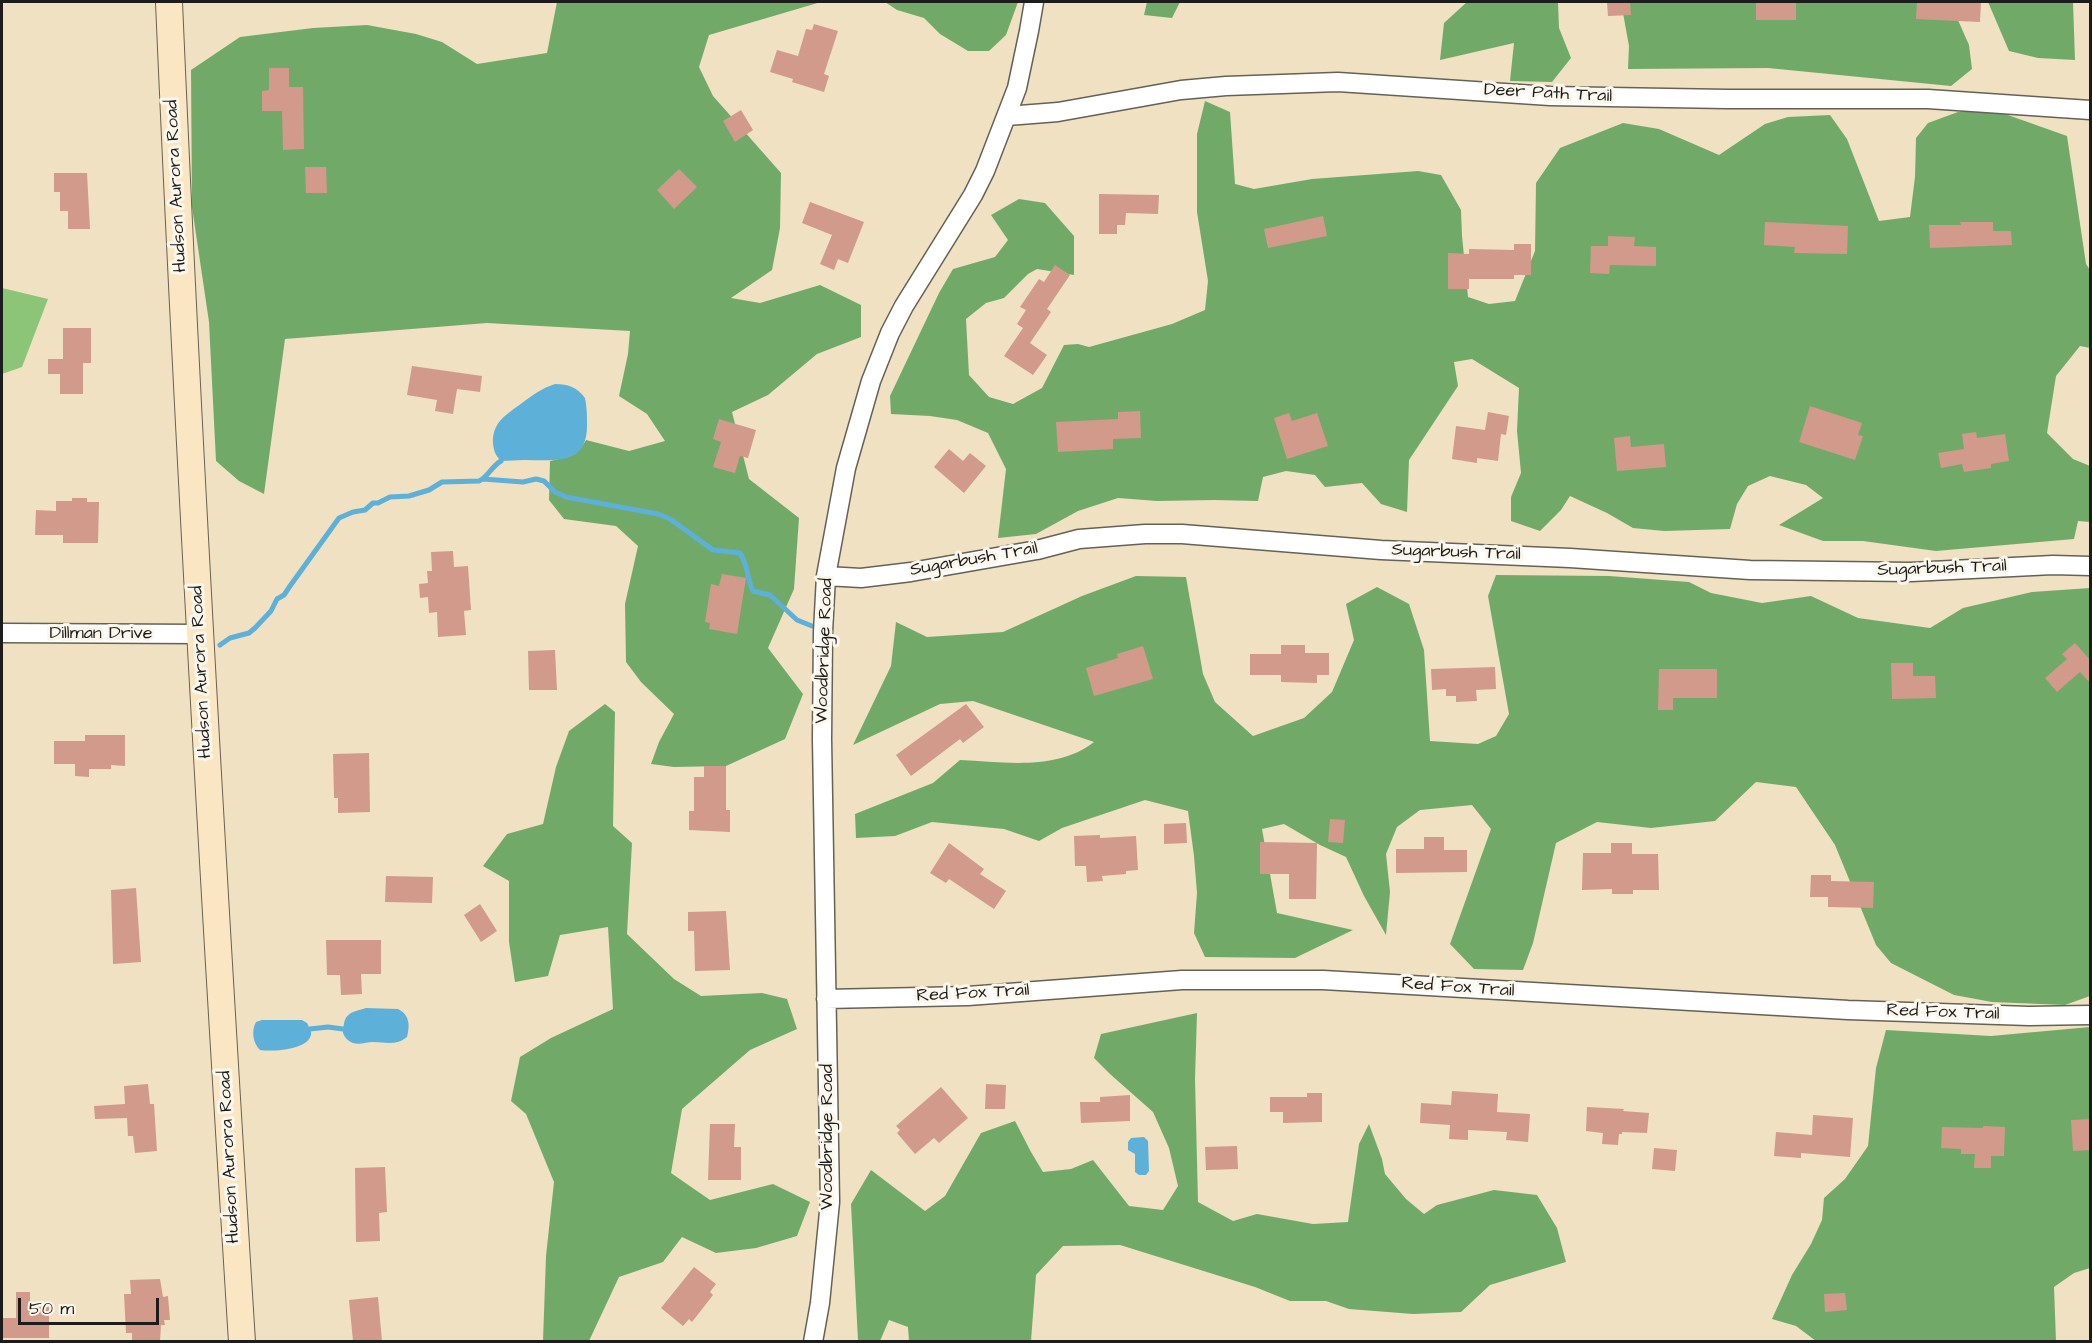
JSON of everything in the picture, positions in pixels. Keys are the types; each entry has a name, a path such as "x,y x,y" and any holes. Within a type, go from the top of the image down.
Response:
{"street":[{"name":"Hudson Aurora Road","path":"169,2 200,634 242,1341"},
{"name":"Woodbridge Road","path":"813,1341 825,1260 830,1202 822,738 826,576 846,468 871,381 882,351 921,276 973,195 985,171 1007,116 1024,59 1034,2"},
{"name":"Deer Path Trail","path":"1007,116 1058,112 1184,90 1226,86 1338,82 1561,96 1928,99 2091,110"},
{"name":"Sugarbush Trail","path":"826,576 861,578 901,573 1037,550 1079,539 1145,534 1182,534 1381,550 1570,558 1750,570 1911,572 2053,565 2091,566"},
{"name":"Dillman Drive","path":"2,633 200,634"},
{"name":"Red Fox Trail","path":"826,999 968,996 1182,980 1323,980 1848,1010 2029,1016 2091,1015"}],"green space":[{"path":"557,2 821,2 709,35 699,67 713,96 781,173 780,228 772,270 731,298 760,303 820,285 861,305 861,337 817,354 768,395 732,412 749,479 799,518 794,589 768,648 803,694 785,739 726,766 674,767 651,764 659,742 674,714 641,682 626,662 625,604 638,546 616,526 564,519 549,500 550,461 575,454 586,440 629,451 665,441 647,414 619,396 628,354 630,331 487,323 285,339 264,494 239,481 216,461 209,322 192,207 191,70 240,37 313,28 367,25 416,34 442,42 477,64 547,53"},
{"path":"885,2 1018,2 1006,35 989,51 968,51 940,34 924,18 897,10"},
{"path":"1147,2 1180,2 1172,18 1144,15"},
{"path":"1467,2 1558,2 1559,28 1571,58 1552,82 1510,81 1514,43 1440,60 1444,23"},
{"path":"1621,2 1950,2 1969,45 1972,69 1951,86 1768,68 1628,69 1629,46"},
{"path":"1988,2 2073,2 2075,60 2038,58 2009,51"},
{"path":"1205,101 1230,112 1235,184 1254,189 1312,179 1418,171 1441,175 1461,210 1468,297 1489,304 1515,301 1535,251 1536,183 1560,148 1623,123 1659,129 1719,155 1765,124 1788,117 1830,115 1847,139 1879,221 1910,217 1915,177 1916,138 1928,123 1958,112 1991,109 2067,136 2086,264 2090,270 2090,348 2080,346 2056,376 2047,433 2073,459 2090,466 2090,522 2078,521 2074,539 1936,551 1863,541 1823,541 1779,525 1823,498 1806,485 1770,476 1748,486 1737,504 1730,529 1664,531 1633,528 1570,496 1561,510 1540,531 1511,521 1511,497 1521,473 1517,431 1519,388 1472,359 1454,362 1458,386 1409,460 1407,512 1381,504 1362,483 1325,487 1315,475 1286,471 1263,477 1258,501 1157,501 1118,498 1078,511 1036,534 998,538 1006,469 988,433 957,420 891,414 890,396 939,293 953,269 995,257 1008,240 991,215 1019,199 1045,203 1074,236 1074,275 1037,269 1028,274 1004,298 986,303 966,319 969,375 989,397 1013,404 1042,388 1064,345 1078,344 1089,347 1172,324 1205,310 1208,281 1197,212 1197,134"},
{"path":"2,288 48,299 22,367 2,374"},
{"path":"1496,575 1609,576 1689,582 1711,593 1762,603 1811,596 1858,618 1930,628 1963,608 2032,592 2090,588 2090,996 2065,1005 1992,1002 1954,995 1891,963 1876,945 1835,845 1796,787 1756,782 1715,821 1651,828 1597,822 1556,843 1533,943 1523,970 1474,969 1450,944 1491,829 1472,805 1420,810 1397,827 1386,854 1390,892 1386,935 1346,857 1284,824 1262,829 1277,913 1353,930 1295,958 1205,957 1194,933 1197,893 1188,811 1145,800 1062,828 1039,841 1004,829 932,822 895,836 856,838 855,814 933,783 960,760 1012,763 1047,761 1079,751 1094,742 973,701 940,704 853,745 891,666 896,622 927,637 1003,632 1082,596 1136,576 1186,577 1203,674 1215,702 1253,736 1304,718 1332,692 1354,640 1346,604 1377,587 1409,604 1424,650 1430,741 1478,744 1496,736 1509,714 1488,596"},
{"path":"605,704 615,712 613,826 632,843 627,934 674,979 701,996 762,993 787,999 797,1029 750,1050 682,1109 671,1173 710,1200 773,1184 810,1202 797,1236 756,1248 716,1253 682,1237 663,1262 619,1277 589,1341 543,1341 546,1256 554,1182 526,1114 511,1101 520,1057 551,1038 613,1009 608,927 560,935 548,976 515,982 509,942 509,881 483,866 507,834 543,824 556,767 569,731"},
{"path":"1197,1013 1195,1079 1198,1202 1233,1221 1257,1214 1313,1224 1348,1222 1359,1144 1369,1124 1385,1174 1406,1199 1424,1214 1437,1205 1494,1190 1537,1195 1557,1228 1566,1262 1490,1285 1461,1312 1413,1314 1349,1309 1326,1301 1290,1301 1255,1287 1120,1245 1063,1246 1036,1275 1031,1341 909,1341 908,1327 889,1320 880,1341 858,1341 851,1204 871,1170 925,1211 945,1196 981,1133 1015,1121 1043,1172 1071,1169 1093,1160 1129,1206 1163,1210 1178,1186 1169,1148 1153,1112 1094,1058 1101,1034"},
{"path":"2090,1027 2090,1268 2074,1273 2054,1287 2056,1341 1816,1341 1796,1326 1772,1319 1792,1275 1811,1244 1822,1220 1824,1198 1845,1179 1868,1146 1876,1068 1886,1030 1991,1036"}],"water":[{"path":"555,384 572,387 585,398 587,426 581,448 575,454 557,460 501,461 496,454 493,436 501,420 530,397"},
{"path":"366,1008 402,1011 408,1021 407,1037 399,1042 391,1043 358,1044 350,1041 343,1033 346,1018"},
{"path":"302,1020 307,1023 311,1032 310,1038 299,1046 273,1051 260,1050 253,1033 256,1022"},
{"path":"1144,1137 1148,1141 1149,1171 1146,1175 1139,1175 1135,1172 1135,1154 1128,1150 1128,1142 1131,1138"}],"building":[{"path":"1607,2 1630,2 1631,15 1608,16"},
{"path":"1756,2 1796,2 1796,20 1756,20"},
{"path":"1917,2 1981,2 1980,22 1916,19"},
{"path":"814,24 838,31 824,74 829,76 824,92 770,72 777,50 798,56 806,29 812,30"},
{"path":"269,68 289,68 289,87 303,87 304,149 283,150 282,111 262,111 262,91 269,90"},
{"path":"741,110 753,130 735,142 723,121"},
{"path":"305,167 326,167 327,193 306,193"},
{"path":"679,169 697,187 674,209 657,190"},
{"path":"54,173 87,173 90,229 68,229 68,211 60,211 60,192 54,192"},
{"path":"1099,194 1159,195 1158,214 1126,213 1125,225 1117,225 1117,234 1099,234"},
{"path":"810,202 864,222 848,263 838,259 834,270 820,264 832,235 802,223"},
{"path":"1323,216 1327,236 1268,248 1264,229"},
{"path":"1765,222 1848,226 1847,254 1794,253 1795,247 1764,245"},
{"path":"1960,222 1993,222 1993,231 2011,231 2012,245 1930,248 1929,225 1961,225"},
{"path":"1608,236 1635,237 1634,246 1656,247 1656,266 1610,265 1609,274 1590,273 1591,246 1608,246"},
{"path":"1514,244 1531,244 1531,275 1514,275 1514,279 1469,279 1469,289 1448,289 1448,253 1469,254 1469,249 1514,250"},
{"path":"1055,265 1070,275 1047,309 1051,312 1030,343 1047,355 1033,375 1004,356 1023,328 1017,324 1026,310 1020,307 1039,279 1044,282"},
{"path":"63,328 91,328 91,363 83,363 83,394 60,394 60,374 48,374 48,359 63,359"},
{"path":"412,366 482,376 480,392 457,389 453,414 435,411 437,400 407,395"},
{"path":"1810,406 1862,423 1858,435 1863,436 1855,460 1799,442"},
{"path":"1140,411 1141,438 1113,439 1113,449 1058,452 1056,422 1118,419 1118,412"},
{"path":"1488,412 1509,416 1506,435 1501,434 1498,461 1477,458 1477,463 1452,459 1456,426 1485,430"},
{"path":"1289,413 1292,421 1317,413 1328,446 1287,459 1274,418"},
{"path":"719,419 756,430 748,458 740,456 735,473 713,467 721,442 713,439"},
{"path":"1976,432 1977,438 2005,434 2009,461 1991,464 1991,468 1964,472 1962,464 1941,468 1938,453 1964,449 1962,434"},
{"path":"1630,436 1631,447 1664,444 1666,467 1617,471 1614,438"},
{"path":"949,449 963,461 970,453 986,466 964,493 934,467"},
{"path":"72,498 87,498 87,502 99,502 98,543 63,543 63,535 35,535 36,510 56,511 56,501 72,501"},
{"path":"453,551 454,567 468,566 471,610 464,611 466,635 438,637 437,612 429,613 428,597 420,598 419,584 428,583 427,571 432,571 431,552"},
{"path":"722,574 746,578 737,634 709,629 710,623 705,622 711,584 719,586"},
{"path":"2075,643 2091,661 2091,684 2080,672 2057,692 2045,678 2067,659 2062,654"},
{"path":"1281,645 1305,645 1305,653 1329,653 1329,675 1317,675 1317,683 1281,682 1281,675 1250,675 1250,654 1281,654"},
{"path":"1143,646 1153,679 1094,696 1086,668 1118,658 1117,654"},
{"path":"555,650 557,690 529,690 528,651"},
{"path":"1891,663 1913,663 1913,676 1935,676 1936,698 1892,699"},
{"path":"1495,667 1496,689 1476,690 1477,701 1456,702 1456,696 1446,696 1446,689 1432,690 1431,669"},
{"path":"1659,669 1717,669 1717,698 1673,698 1673,710 1658,710"},
{"path":"966,704 984,727 963,743 960,739 911,776 896,755"},
{"path":"85,735 125,735 125,766 111,765 111,769 89,769 89,777 75,776 75,764 54,764 54,741 85,741"},
{"path":"369,753 370,812 338,813 338,798 334,798 333,754"},
{"path":"704,766 726,766 726,810 730,810 730,832 689,830 689,811 694,811 694,777 704,777"},
{"path":"1330,819 1345,820 1343,843 1328,842"},
{"path":"1186,823 1187,843 1164,844 1164,824"},
{"path":"1100,835 1100,838 1136,836 1138,870 1126,871 1126,874 1102,876 1103,881 1087,882 1086,866 1075,866 1074,836"},
{"path":"1424,837 1444,837 1444,850 1467,850 1467,872 1396,873 1396,849 1424,849"},
{"path":"1260,842 1317,843 1316,899 1289,899 1289,874 1260,874"},
{"path":"949,843 984,869 980,874 1006,891 994,909 949,879 946,883 930,873"},
{"path":"1611,843 1632,843 1632,854 1658,854 1659,890 1633,890 1633,894 1612,894 1612,889 1582,890 1583,853 1611,853"},
{"path":"1811,875 1831,875 1831,881 1874,882 1873,908 1828,907 1828,897 1810,897"},
{"path":"386,876 433,877 432,903 385,902"},
{"path":"136,888 141,962 113,964 111,890"},
{"path":"480,904 497,931 481,942 464,915"},
{"path":"726,911 730,970 695,971 694,931 688,931 688,912"},
{"path":"326,940 381,940 381,974 361,974 362,994 341,995 340,975 327,975"},
{"path":"148,1084 150,1104 154,1104 157,1151 135,1153 133,1136 128,1136 127,1118 95,1119 94,1106 125,1104 124,1086"},
{"path":"986,1084 1006,1085 1005,1109 985,1109"},
{"path":"941,1087 968,1118 939,1143 934,1138 915,1154 897,1133 900,1130 896,1126"},
{"path":"1452,1091 1498,1094 1497,1112 1530,1114 1528,1142 1506,1140 1507,1132 1468,1130 1468,1140 1449,1139 1450,1125 1420,1123 1421,1103 1451,1105"},
{"path":"1307,1093 1322,1093 1322,1122 1283,1123 1283,1112 1270,1112 1270,1097 1307,1097"},
{"path":"1130,1095 1130,1121 1081,1123 1080,1102 1100,1102 1100,1097"},
{"path":"1587,1107 1649,1113 1647,1133 1622,1132 1619,1134 1618,1145 1602,1144 1603,1133 1586,1131"},
{"path":"1813,1115 1853,1118 1850,1157 1801,1153 1801,1158 1774,1156 1776,1132 1812,1135"},
{"path":"2091,1119 2091,1150 2073,1151 2071,1120"},
{"path":"710,1124 735,1124 734,1147 741,1147 741,1180 708,1180"},
{"path":"1983,1126 2005,1127 2004,1156 1991,1156 1991,1168 1974,1168 1975,1154 1961,1154 1961,1149 1941,1148 1942,1127 1983,1128"},
{"path":"1237,1146 1238,1169 1206,1170 1205,1147"},
{"path":"1654,1148 1677,1150 1675,1171 1652,1169"},
{"path":"385,1167 387,1212 379,1213 380,1241 356,1242 355,1168"},
{"path":"694,1267 716,1284 710,1292 713,1295 692,1322 689,1319 683,1326 661,1308"},
{"path":"160,1279 163,1297 168,1296 170,1320 164,1320 165,1325 161,1325 160,1341 132,1341 132,1333 126,1333 124,1294 131,1294 130,1280"},
{"path":"16,1292 30,1292 30,1307 49,1307 49,1338 2,1338 2,1318 16,1318"},
{"path":"1845,1293 1847,1310 1825,1312 1824,1294"},
{"path":"378,1297 382,1341 353,1341 349,1300"}],"waterway":[{"path":"220,645 230,638 249,633 271,611 277,599 284,595 339,518 365,510 373,503 390,497 409,496 429,490 442,482 479,481 501,461"},
{"path":"483,479 523,482 536,479 544,481 555,492 566,497 658,514 670,519 713,550 740,553 745,562 753,591 770,595 797,620 812,626"},
{"path":"310,1029 328,1027 343,1029"}]}
